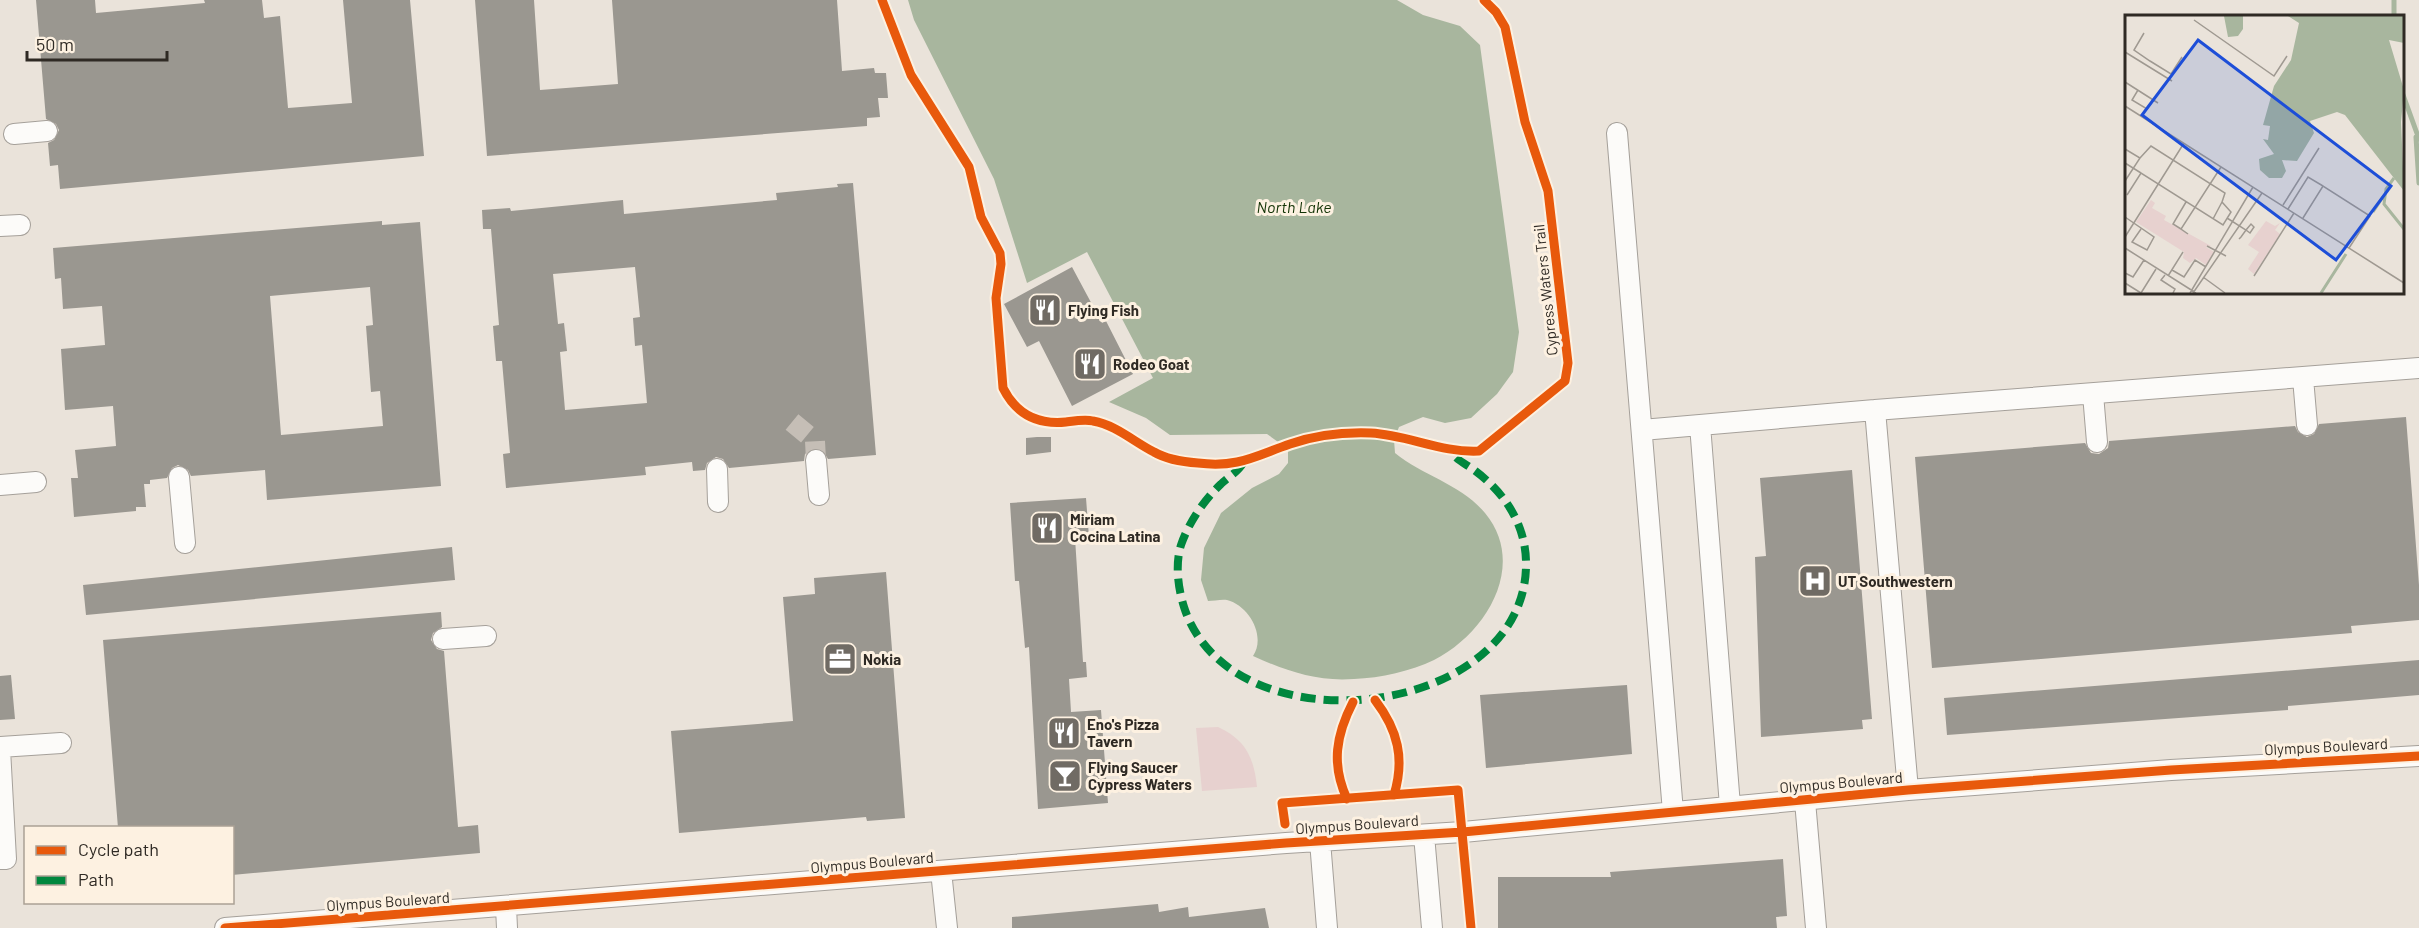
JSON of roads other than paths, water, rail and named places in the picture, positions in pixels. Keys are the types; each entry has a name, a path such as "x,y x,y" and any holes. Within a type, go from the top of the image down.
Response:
{"street":[{"path":"14,134 47,131"},
{"path":"1617,133 1673,812"},
{"path":"0,226 20,225"},
{"path":"1641,430 2419,368"},
{"path":"2303,378 2307,425"},
{"path":"2092,394 2097,442"},
{"path":"1875,410 1908,790"},
{"path":"1700,425 1730,806"},
{"path":"816,460 819,495"},
{"path":"717,469 718,502"},
{"path":"179,477 185,543"},
{"path":"0,485 36,482"},
{"path":"443,639 486,636"},
{"path":"0,859 6,859 0,748 61,743"},
{"name":"Olympus Boulevard","path":"225,928 1320,841 1424,835 1908,790 2171,770 2419,756"},
{"path":"1805,801 1815,928"},
{"path":"1424,835 1432,928"},
{"path":"1320,841 1327,928"},
{"path":"941,871 946,928"},
{"path":"506,907 507,928"}],"water":[{"name":"North Lake","path":"908,0 1397,0 1423,15 1460,26 1480,45 1519,332 1513,372 1497,394 1471,418 1445,423 1423,417 1399,427 1394,440 1395,453 1465,495 1485,513 1497,533 1502,554 1501,576 1495,596 1484,616 1453,648 1434,660 1406,671 1354,679 1315,677 1253,656 1258,640 1254,623 1249,615 1235,603 1227,600 1208,601 1201,580 1204,548 1221,513 1252,488 1279,474 1288,463 1288,449 1267,434 1170,435 1146,418 1109,402 1153,378 1087,252 1027,283 994,179 914,20"}],"waterway":[{"path":"2394,0 2394,15"},
{"path":"2404,98 2419,139"},
{"path":"2416,137 2419,183"}],"tunnel":[{"path":"792,422 815,441 816,460"}],"place":[{"name":"Flying Fish","path":"1045,310"},
{"name":"Rodeo Goat","path":"1090,364"},
{"name":"Miriam Cocina Latina","path":"1047,528"},
{"name":"UT Southwestern","path":"1815,581"},
{"name":"Nokia","path":"840,659"},
{"name":"Eno's Pizza Tavern","path":"1064,733"},
{"name":"Flying Saucer Cypress Waters","path":"1065,776"}]}
